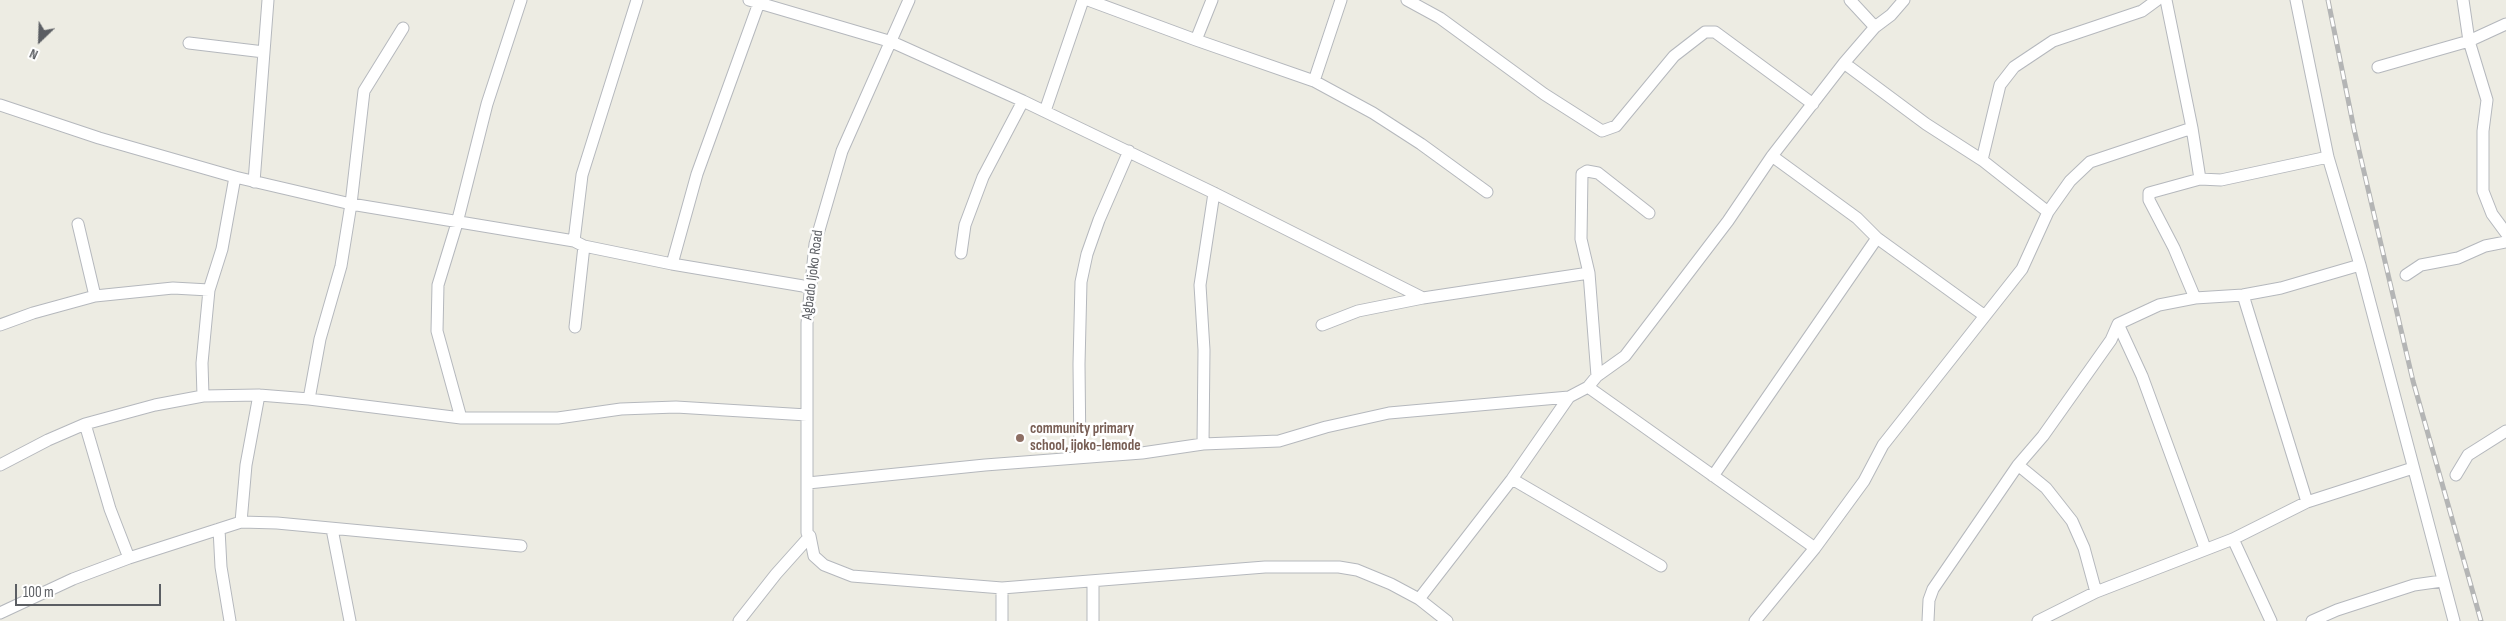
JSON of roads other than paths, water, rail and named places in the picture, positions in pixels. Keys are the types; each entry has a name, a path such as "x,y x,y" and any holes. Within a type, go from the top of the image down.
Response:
{"street":[{"path":"254,182 268,0"},
{"path":"461,418 438,331 436,309 438,285 457,223 487,104 521,0"},
{"path":"575,327 582,175 636,0"},
{"name":"Agbado Ijoko Road","path":"909,0 892,42 856,115 842,151 815,244 809,286 807,533 810,536 814,556 824,565 852,576 1002,588"},
{"path":"1044,111 1083,0"},
{"path":"1088,0 1314,81 1373,113 1421,144 1487,192"},
{"path":"1196,40 1212,0"},
{"path":"1314,81 1341,0"},
{"path":"1407,0 1440,18 1544,94 1602,131 1616,126 1674,56 1705,32 1715,32 1813,104"},
{"path":"1850,0 1875,27"},
{"path":"808,483 1142,453 1203,444 1279,441 1326,427 1389,413 1569,397 1588,388 1597,376 1625,356 1650,326 1728,221 1772,156 1844,63 1875,27 1891,15 1904,0"},
{"path":"1982,160 2000,85 2014,67 2053,41 2142,11 2157,0"},
{"path":"2166,0 2192,128 2200,180"},
{"path":"2296,0 2328,157 2360,266 2454,621"},
{"path":"2463,0 2469,41 2487,100 2482,131 2483,191 2492,214 2506,233"},
{"path":"672,264 698,174 756,1 892,42 1023,101 1214,192 1423,298"},
{"path":"2378,67 2469,41 2506,24"},
{"path":"309,399 320,339 341,266 351,204 364,91 402,28"},
{"path":"189,43 264,52"},
{"path":"1844,63 1926,124 1982,160 2048,212"},
{"path":"961,253 965,225 983,177 1023,101"},
{"path":"0,105 99,138 235,177 351,204 579,244 672,264 809,286"},
{"path":"1755,621 1814,548 1864,481 1883,445 2022,269 2048,212 2070,181 2090,162 2192,128"},
{"path":"1080,458 1079,364 1081,282 1087,254 1099,220 1128,151"},
{"path":"1772,156 1857,218 1877,238 1985,316"},
{"path":"2195,298 2174,248 2149,200 2150,193 2154,190 2200,180 2221,180 2328,157"},
{"path":"1597,376 1589,274 1581,239 1582,174 1587,172 1598,173 1649,214"},
{"path":"203,396 202,363 209,290 222,249 235,177"},
{"path":"1203,444 1204,350 1200,285 1214,192"},
{"path":"78,224 95,296"},
{"path":"1713,476 1877,238"},
{"path":"2406,275 2421,265 2458,258 2485,246 2506,242"},
{"path":"1928,621 1929,600 1933,589 2018,465 2043,436 2110,340 2118,324 2149,308 2195,298 2243,295 2281,288 2360,266"},
{"path":"1322,325 1358,311 1423,298 1589,274"},
{"path":"0,325 60,304 95,296 173,288 209,290"},
{"path":"2243,295 2307,502"},
{"path":"2118,324 2142,376 2205,548"},
{"path":"1588,388 1814,548"},
{"path":"241,522 246,465 259,395"},
{"path":"0,465 48,440 85,424 155,405 203,396 259,395 309,399 461,418 558,418 621,409 676,407 807,415"},
{"path":"1419,599 1512,480 1569,397"},
{"path":"85,424 110,509 129,558"},
{"path":"2456,475 2468,455 2506,431"},
{"path":"2018,465 2046,488 2072,521 2084,548 2096,592"},
{"path":"2038,621 2096,592 2233,538 2307,502 2413,468"},
{"path":"1512,480 1661,566"},
{"path":"0,613 73,579 129,558 241,522 277,523 521,546"},
{"path":"219,529 221,568 230,621"},
{"path":"332,529 350,621"},
{"path":"739,621 776,574 810,536"},
{"path":"2233,538 2271,621"},
{"path":"1002,621 1002,588 1266,567 1339,567 1373,576 1419,599 1447,621"},
{"path":"1092,621 1093,581"},
{"path":"2312,621 2337,610 2414,586 2442,581"}],"railway":[{"path":"2328,0 2354,129 2413,381 2481,621"}],"place":[{"name":"community primary school, ijoko-lemode","path":"1020,438"}]}
